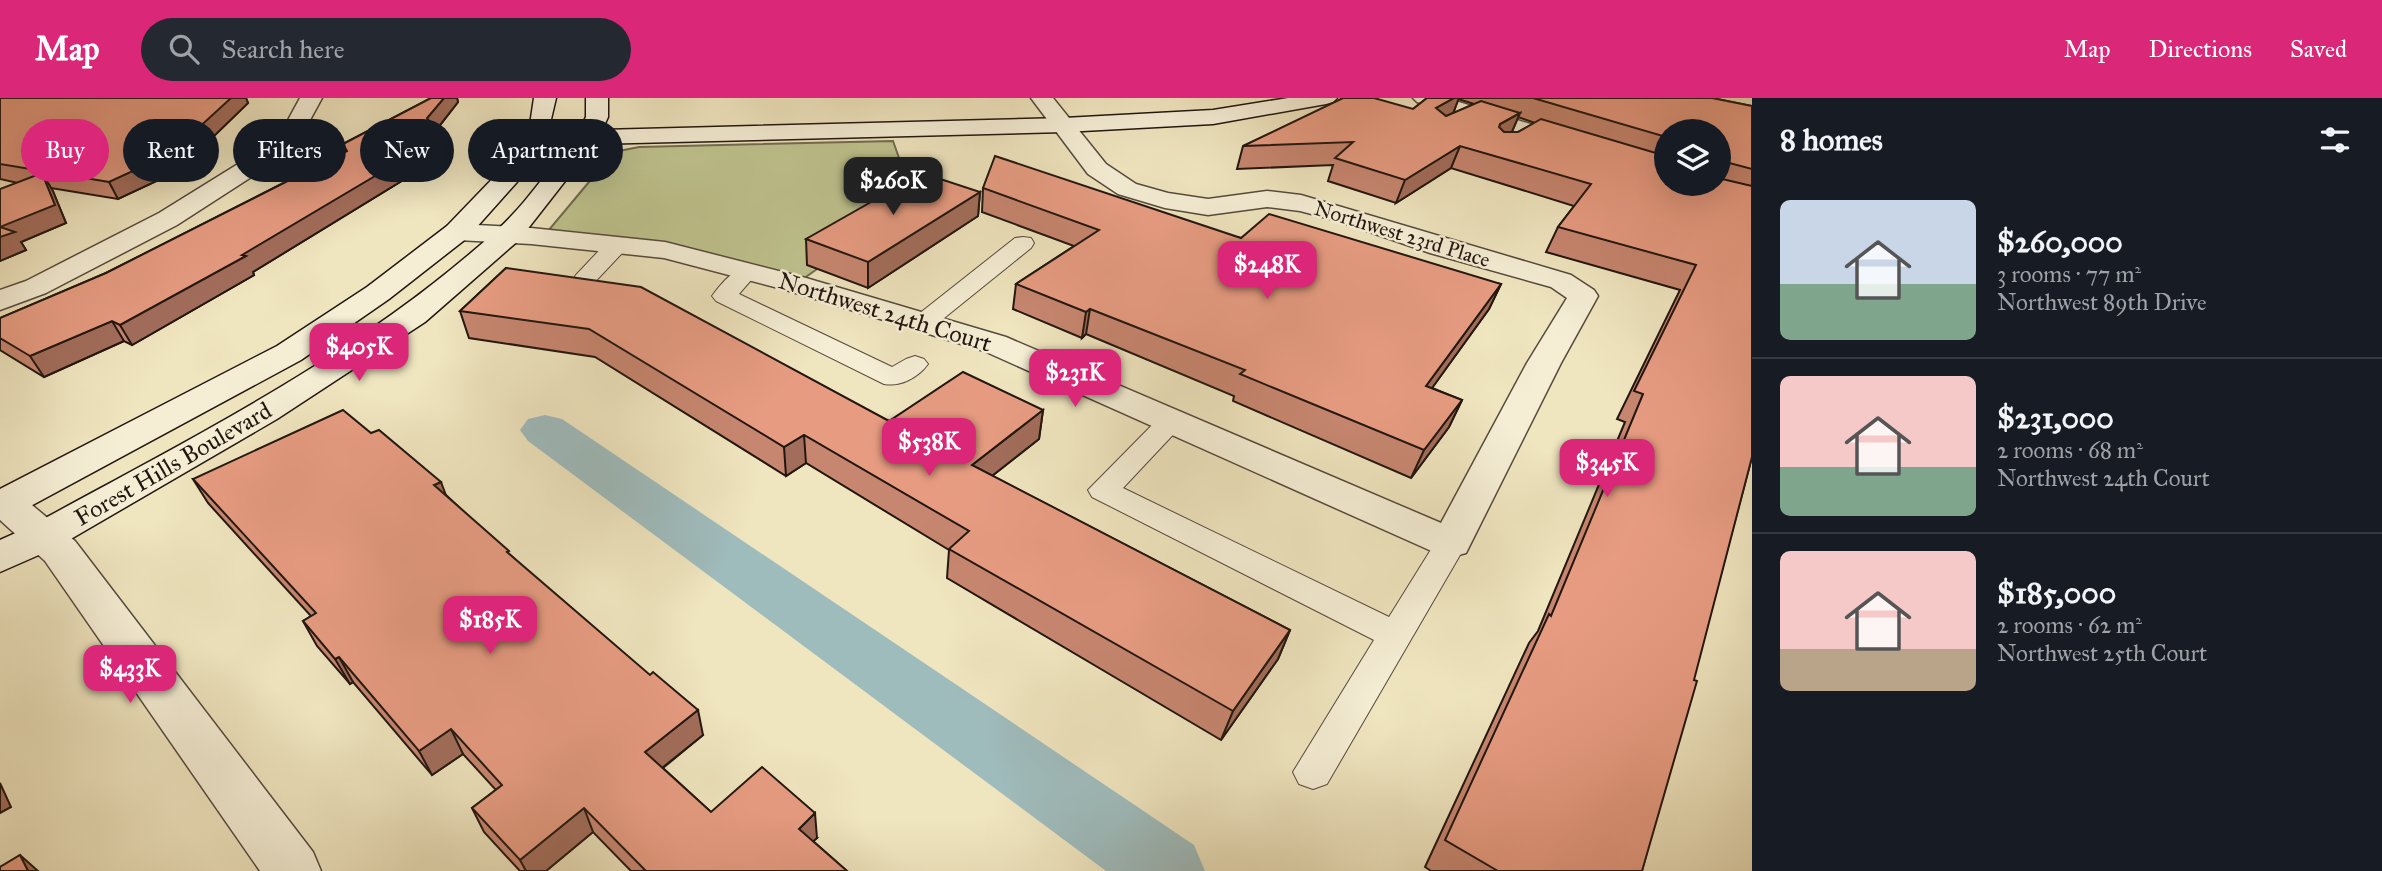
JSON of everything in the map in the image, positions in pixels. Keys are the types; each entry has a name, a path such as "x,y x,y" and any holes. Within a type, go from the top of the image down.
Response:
{"street":[{"path":"0,302 36,287 167,219 247,169 296,125 312,98"},
{"path":"1052,110 1198,98"},
{"path":"540,118 1052,110 1213,117 1326,98"},
{"path":"1424,98 1471,113 1521,137 1654,171"},
{"name":"Northwest 23rd Place","path":"1052,110 1097,169 1127,189 1165,200 1208,207 1267,199 1301,203 1347,215 1440,247 1561,281 1583,296 1544,363 1451,543"},
{"name":"Forest Hills Boulevard","path":"0,557 43,537 265,412 414,315 509,234 594,117"},
{"name":"Forest Hills Boulevard","path":"3,505 289,353 378,293 457,232 508,177 540,118"},
{"name":"Northwest 24th Court","path":"457,232 509,234 665,250 995,344 1451,543"},
{"path":"3,505 60,551 293,871"}],"lane":[{"path":"1450,125 1471,113"},
{"path":"924,322 1023,243"},
{"path":"584,279 617,245"},
{"path":"747,272 724,296 893,377 915,364"},
{"path":"1171,422 1103,489 1396,636"},
{"path":"1313,772 1451,543"}],"green space":[{"path":"893,141 914,200 796,284 665,250 543,237 589,182 623,182 623,150 639,147"}],"building":[{"path":"0,98 231,98 208,119 123,119 123,176 109,182 109,119 21,119 21,167 0,164"},
{"path":"431,98 444,98 428,119 391,119"},
{"path":"1343,98 1374,98 1413,109 1427,98 1454,98 1436,108 1446,116 1481,101 1520,113 1500,124 1499,127 1504,132 1518,132 1541,119 1654,152 1654,196 1731,196 1731,181 1752,186 1752,457 1694,680 1697,681 1642,871 1498,871 1445,840 1549,614 1551,616 1643,394 1634,391 1696,265 1558,227 1591,184 1460,146 1405,180 1335,158 1353,142 1243,146"},
{"path":"1533,98 1712,98 1752,106 1752,169 1731,163 1731,119 1654,119 1654,133"},
{"path":"360,135 360,182 365,182 242,255 246,256 120,325 112,321 30,356 0,338 0,318 106,273 286,182 346,182 346,142"},
{"path":"995,156 1241,238 1269,214 1501,284 1426,386 1462,400 1424,450 1240,374 1245,370 1090,309 1086,312 1016,284 1099,230 983,188"},
{"path":"922,173 980,192 868,262 806,239"},
{"path":"21,181 46,182 55,205 0,227 0,189"},
{"path":"0,227 15,232 0,237"},
{"path":"506,268 641,287 889,421 963,372 1043,410 972,465 1290,630 1233,711 949,549 969,531 804,435 784,447 589,329 460,311"},
{"path":"343,410 371,433 379,430 441,482 434,485 509,551 507,552 650,675 653,672 698,710 645,752 711,812 762,767 815,813 799,829 847,871 643,871 645,870 584,808 520,860 472,808 502,785 451,729 419,751 339,657 335,659 303,621 316,613 193,479"},
{"path":"20,855 28,871 0,871 0,867"}],"waterway":[{"path":"545,430 1167,871"}]}
